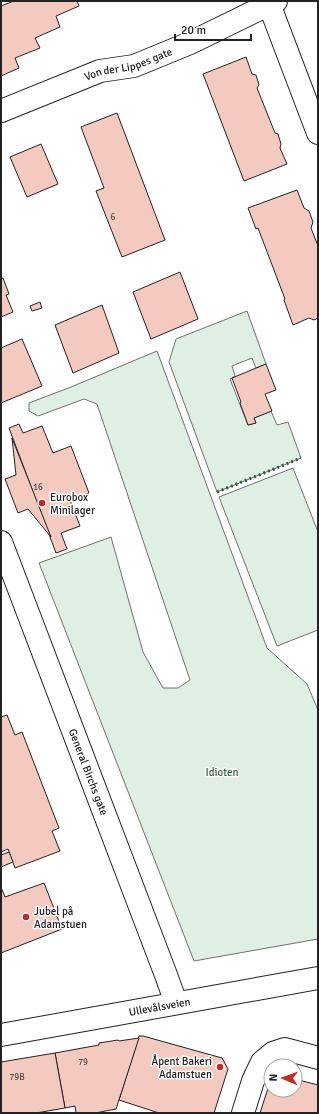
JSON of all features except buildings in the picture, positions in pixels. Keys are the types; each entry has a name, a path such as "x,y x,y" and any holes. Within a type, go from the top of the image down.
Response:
{"street":[{"name":"Von der Lippes gate","path":"1,111 100,71 134,66 190,43 273,3"},
{"path":"273,3 318,133"},
{"name":"General Birchs gate","path":"1,542 176,1003"},
{"name":"Ullevålsveien","path":"1,1035 318,978"},
{"path":"243,1113 253,1080 262,1062 273,1053 285,1049 318,1058"}],"green space":[{"path":"247,311 266,364 256,368 252,358 232,366 235,376 230,379 248,425 256,423 254,418 271,411 277,425 288,422 301,458 217,492 169,362 176,339"},
{"name":"Idioten","path":"157,351 267,648 307,684 318,710 318,939 194,961 39,563 111,537 143,652 163,688 178,688 190,680 97,404 84,399 38,416 29,411 29,403"},
{"path":"293,468 318,532 318,630 277,646 219,497"}],"hedge":[{"path":"217,492 301,458"}],"place":[{"name":"Eurobox Minilager","path":"42,503"},
{"name":"Jubel på Adamstuen","path":"26,917"},
{"name":"Åpent Bakeri Adamstuen","path":"220,1067"}]}
